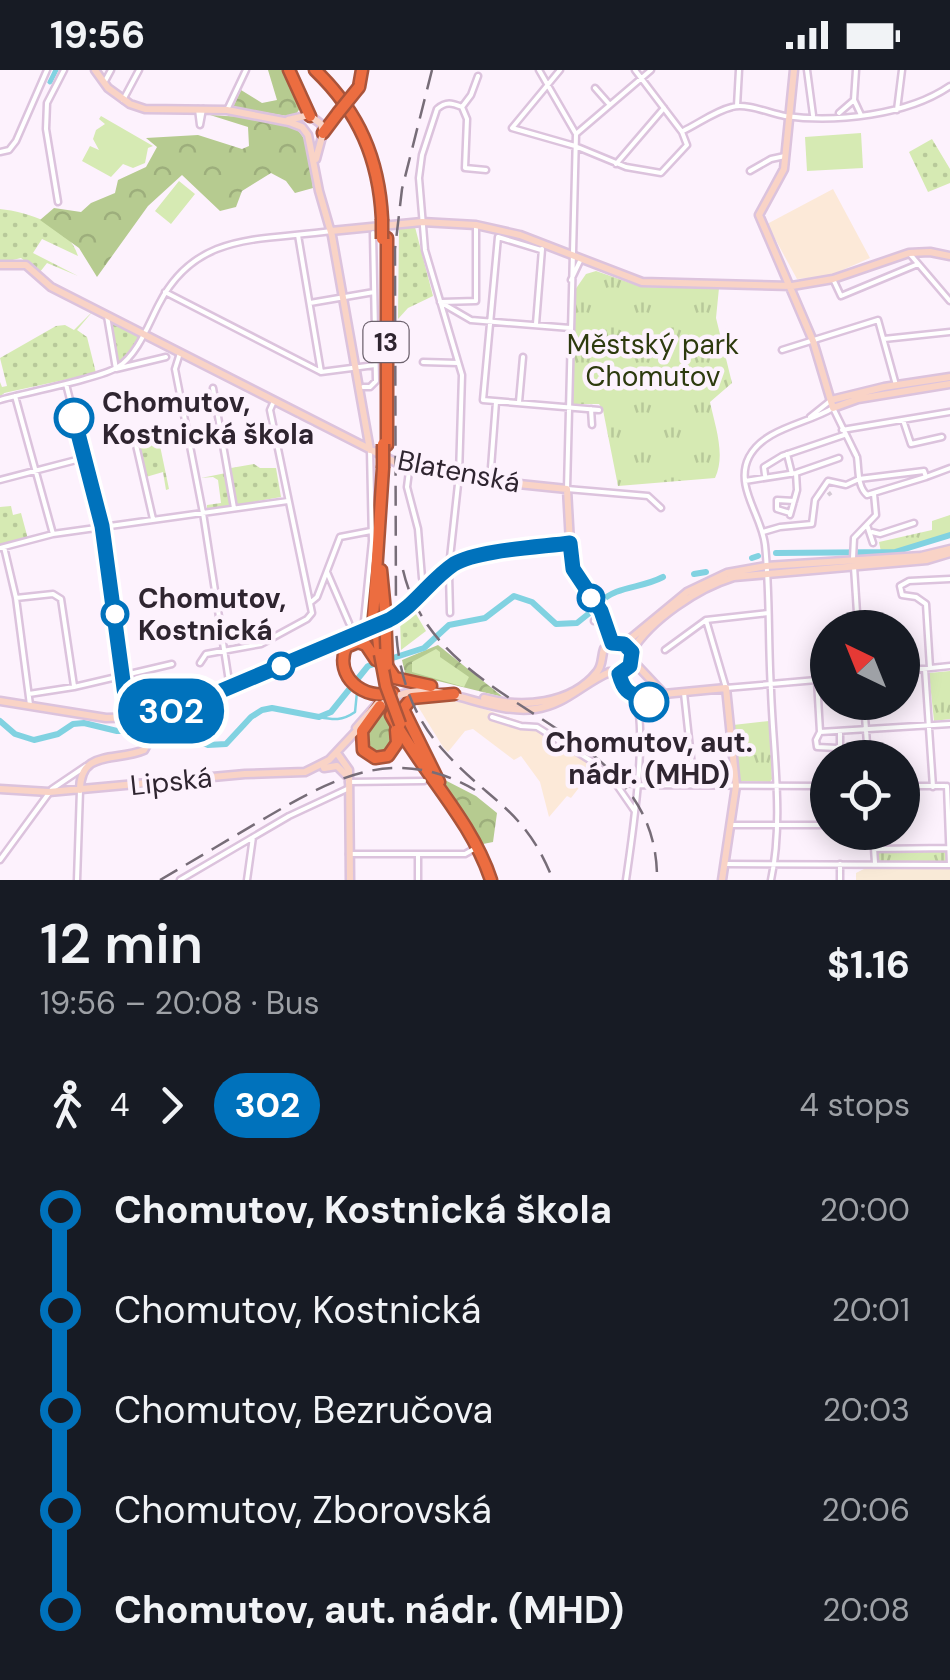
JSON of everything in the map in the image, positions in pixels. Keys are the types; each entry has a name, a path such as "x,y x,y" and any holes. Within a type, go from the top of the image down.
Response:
{"highway":[{"name":"13","path":"315,70 349,108 366,139 379,182 385,445 381,570 375,623"},
{"name":"13","path":"323,70 353,105 371,136 384,180 382,230"},
{"path":"327,126 359,87 362,70"},
{"path":"291,72 304,104 305,120"},
{"name":"13","path":"384,470 375,623 391,714 424,771 477,847 493,880"},
{"path":"375,623 381,660"},
{"path":"393,693 371,696 355,683 343,663 346,647 363,643 395,678 431,686"},
{"name":"13","path":"381,660 400,724 482,848 493,880"},
{"path":"442,788 403,709 412,698 454,694"},
{"path":"380,706 365,725 361,738 363,750 371,756 384,758 395,748 397,737 391,714"}],"street":[{"path":"0,152 16,141 46,70"},
{"path":"58,202 46,129 47,103 64,70"},
{"path":"95,70 123,100 145,109 227,110 327,126"},
{"path":"104,84 112,70"},
{"path":"123,100 139,70"},
{"path":"227,110 246,70"},
{"path":"539,70 576,134 566,489 573,569 601,611 612,643"},
{"path":"560,70 512,126 515,130 576,146 616,164 659,173 687,145 682,132 635,70"},
{"path":"576,134 650,70"},
{"path":"736,106 739,70"},
{"path":"794,70 780,182 760,214 814,341 843,432 857,456 864,494 950,468"},
{"path":"806,70 814,116"},
{"path":"856,70 854,98 861,115"},
{"path":"897,110 902,70"},
{"path":"462,107 478,76"},
{"path":"682,132 736,106 790,116 861,115 928,100 950,86"},
{"path":"595,88 610,106"},
{"path":"836,116 854,98"},
{"path":"452,565 462,376 427,260 419,178 437,109 450,102 462,107 467,120 465,168 486,170"},
{"path":"616,164 664,108"},
{"path":"305,120 331,231 370,450 375,623"},
{"path":"308,135 314,140 327,126"},
{"path":"315,165 327,126"},
{"path":"750,171 770,159 786,156"},
{"path":"116,370 144,334 165,292 186,266 211,250 242,241 382,230 422,222 476,225 520,235 542,248"},
{"path":"440,302 476,300 476,225"},
{"path":"363,387 376,381 374,292 382,230"},
{"path":"298,235 321,372"},
{"path":"599,410 483,400 498,238 572,257 634,281 792,286 833,278 909,253 950,256"},
{"path":"536,325 542,248"},
{"path":"909,253 950,301"},
{"path":"572,280 580,261"},
{"path":"766,284 777,276 782,263"},
{"path":"833,278 841,296 918,264"},
{"name":"Blatenská","path":"0,265 26,265 51,287 407,466 490,481 648,496 660,508"},
{"path":"165,292 321,372 375,365"},
{"path":"309,303 374,292"},
{"path":"440,302 471,320 570,328"},
{"path":"107,316 116,370"},
{"path":"782,350 878,320 896,385"},
{"path":"884,340 950,332"},
{"path":"180,353 175,369 203,513 230,688"},
{"path":"0,400 166,357"},
{"path":"520,402 524,357"},
{"path":"423,362 459,363"},
{"path":"832,404 950,380"},
{"path":"771,880 775,864 775,786 766,569 763,532 744,478 747,460 760,444 832,404 896,385 950,380"},
{"path":"65,382 102,526 128,718"},
{"path":"212,388 234,508"},
{"path":"15,396 53,534"},
{"path":"200,663 206,654 261,644 310,617 270,410 274,401"},
{"path":"490,481 496,402"},
{"path":"592,409 592,425"},
{"path":"765,478 764,467 843,432 950,412"},
{"path":"903,420 910,444 942,437"},
{"path":"153,519 136,445 187,430"},
{"path":"763,532 789,518 794,501 794,473 787,454"},
{"path":"0,480 84,458"},
{"path":"744,478 794,473 838,458"},
{"path":"822,466 828,481 839,486"},
{"path":"372,541 384,470"},
{"path":"409,471 422,578 429,588"},
{"path":"819,494 859,479 924,472 926,477"},
{"path":"794,501 777,500 777,509 789,518 812,524 819,494 828,481"},
{"path":"857,610 853,548 857,534 876,515 874,494"},
{"path":"30,705 16,598 2,548 53,534 287,498"},
{"path":"872,532 880,534 914,523"},
{"path":"867,525 873,543"},
{"path":"310,602 317,597 340,537 371,530"},
{"path":"0,700 68,714 149,716 230,688 401,613 452,565 470,557 570,543"},
{"path":"612,643 624,644 698,586 726,574 950,551"},
{"path":"615,673 631,660 671,611 700,590 734,576 766,569"},
{"path":"446,571 450,613"},
{"path":"327,572 349,622"},
{"path":"934,786 926,604 902,595 900,586 950,579"},
{"path":"16,598 58,595 74,688"},
{"path":"594,621 601,611"},
{"path":"665,650 706,620 768,613"},
{"path":"706,620 726,688 736,786 722,880"},
{"path":"393,693 412,686 431,686 510,704 533,704 578,687 594,675 602,663 602,654 612,643"},
{"path":"624,644 631,660 660,692 668,694 810,681"},
{"path":"602,663 615,673 637,708 640,760 626,880"},
{"path":"29,694 74,688 172,664"},
{"path":"920,670 950,666"},
{"name":"Lipská","path":"0,790 49,792 265,772 294,773 318,767 337,753 380,706 414,690 454,694 510,710 537,709 568,699 615,673"},
{"path":"684,692 694,786"},
{"name":"Lipská","path":"337,753 372,708 393,693"},
{"path":"0,860 49,792 86,766 142,752 150,731 149,716"},
{"path":"492,717 536,727 594,762 614,781 634,810"},
{"path":"819,720 816,740 820,749 837,748 840,731"},
{"path":"865,720 867,740"},
{"path":"820,732 950,724"},
{"path":"337,753 348,766 350,880"},
{"path":"77,880 80,775 86,766"},
{"path":"294,773 337,766 344,771 348,786"},
{"path":"180,880 348,786 424,781"},
{"path":"614,781 810,786"},
{"path":"726,864 950,864 949,786 920,786"},
{"path":"731,825 810,825"},
{"path":"247,880 253,837"},
{"path":"350,854 465,854 477,847"},
{"path":"920,848 949,848"},
{"path":"874,850 875,864"},
{"path":"418,854 418,880"},
{"path":"840,864 840,880"}],"shaded area":[{"path":"833,189 870,258 829,276 797,279 767,224"},
{"path":"445,696 529,724 595,767 571,798 567,796 549,817 540,782 521,756 514,760 473,729 465,731 448,752 443,747 414,700"},
{"path":"866,868 950,868 950,880 856,880 856,873"}],"green space":[{"path":"268,70 284,70 301,107 296,114 233,107 241,90 262,103 277,100"},
{"path":"210,115 258,118 294,128 307,146 313,188 295,193 286,181 271,173 242,191 236,207 220,211 182,175 148,206 97,277 79,248 40,220 54,208 81,212 115,193 118,180 146,167 157,147 146,138 198,135 242,149 249,146 248,127"},
{"path":"101,116 153,146 148,148 145,163 133,168 123,164 111,177 82,161 90,146 99,150 93,139 96,130 105,124 99,119"},
{"path":"861,133 863,168 807,171 805,137"},
{"path":"932,139 950,169 950,183 928,192 909,152"},
{"path":"179,181 195,194 171,224 155,211"},
{"path":"0,209 35,217 57,228 78,256 42,239 33,253 78,276 47,263 40,272 21,258 0,263"},
{"path":"415,227 433,296 408,308 398,319 399,228"},
{"name":"Městský park Chomutov","path":"596,271 642,287 719,288 716,318 732,383 710,402 720,450 715,478 618,486 603,410 599,404 572,404 575,290 586,274"},
{"path":"93,311 77,330 87,337 96,373 0,397 0,382 2,387 7,386 0,358 56,326 74,330"},
{"path":"110,320 139,337 119,364"},
{"path":"159,441 169,489 166,490 163,472 146,477 139,446"},
{"path":"225,452 231,468 254,464 276,468 281,497 207,510 207,505 221,503 218,480 201,478 226,473"},
{"path":"11,506 13,515 21,513 28,539 0,547 0,507"},
{"path":"950,515 950,534 909,549 881,552 879,542 932,530 932,521"},
{"path":"413,609 426,631 401,650 400,618"},
{"path":"438,645 503,697 411,678 405,673 402,660"},
{"path":"436,649 440,657 469,677 464,687 412,672 412,662"},
{"path":"950,671 950,719 934,721 929,673"},
{"path":"384,707 394,737 389,752 372,753 365,745 366,726"},
{"path":"769,721 772,779 739,781 733,725"},
{"path":"441,778 476,796 497,813 493,842 483,844"},
{"path":"945,850 948,859 944,863 880,862 876,853"}],"waterway":[{"path":"50,82 56,70"},
{"path":"776,553 895,552 950,535"},
{"path":"752,558 758,556"},
{"path":"694,574 706,572"},
{"path":"599,603 614,593 663,577"},
{"path":"0,721 15,734 34,740 84,723 117,731 173,730 208,745 226,744 262,710 272,708 319,717 331,712 368,666 424,648 449,625 485,618 514,596 532,602 556,624 577,623 592,611"},
{"path":"319,717 338,719 355,712 357,692"}],"tunnel":[{"path":"828,495 832,492"}],"railway":[{"path":"432,70 402,189 395,249 397,645 409,693 432,737 518,821 553,880"},
{"path":"403,570 424,619 457,659 586,750 623,784 648,826 657,880"},
{"path":"160,880 293,802 368,771 419,769 475,790"}],"bus line":[{"name":"302","path":"74,418 102,526 128,718 183,707 389,620 461,560 570,543 573,569 601,611 612,643 624,644 632,652 630,666 619,674 622,683 635,699 649,702"}],"place":[{"name":"Chomutov, Kostnická škola","path":"74,418"},
{"name":"Chomutov, Kostnická","path":"115,614"},
{"name":"Chomutov, aut. nádr. (MHD)","path":"649,702"}]}
